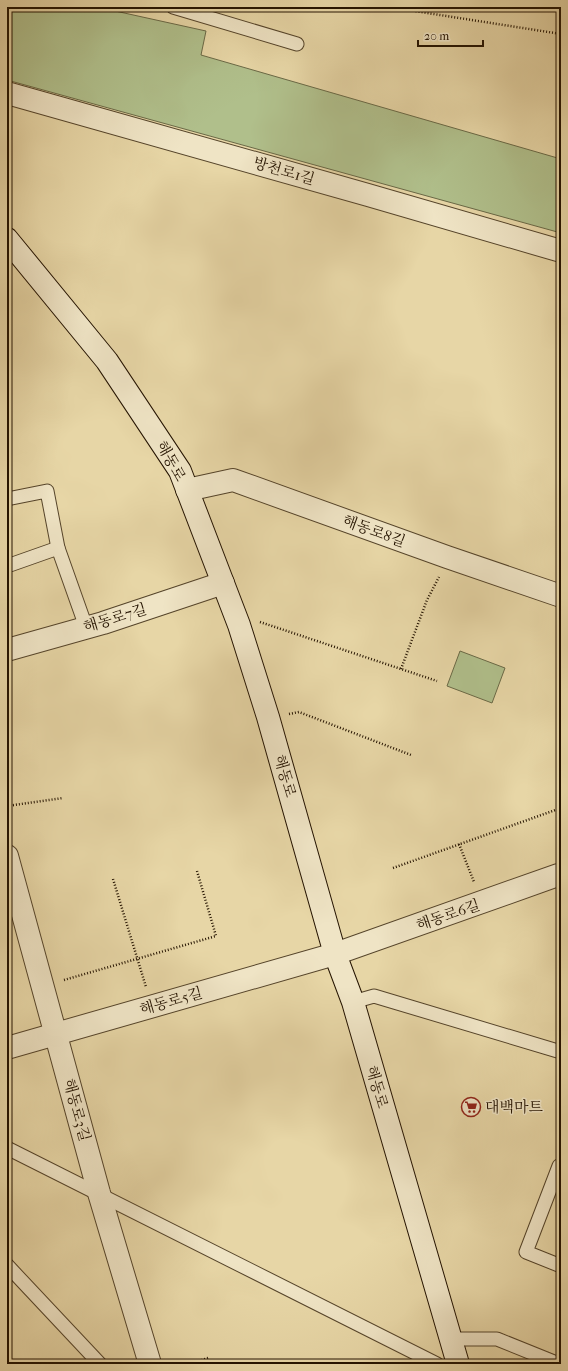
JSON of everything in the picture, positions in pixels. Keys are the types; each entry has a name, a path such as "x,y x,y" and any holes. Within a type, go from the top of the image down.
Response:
{"street":[{"name":"방천로1길","path":"7,93 561,251"},
{"name":"해동로","path":"7,239 107,361 180,471 239,625 268,716 335,954 352,1002 458,1364"},
{"name":"해동로8길","path":"187,490 233,480 447,557 561,596"},
{"name":"해동로7길","path":"7,650 103,623 223,583"},
{"name":"해동로3길","path":"7,856 99,1193 150,1364"},
{"name":"해동로6길","path":"335,954 482,903 560,873"},
{"name":"해동로5길","path":"7,1048 335,954"}],"lane":[{"path":"173,7 297,44"},
{"path":"7,499 47,490 58,548 86,627"},
{"path":"7,566 58,548"},
{"path":"352,1002 374,996 561,1052"},
{"path":"7,1148 437,1364"},
{"path":"561,1166 559,1166 526,1252 561,1266"},
{"path":"7,1265 100,1364"},
{"path":"450,1339 496,1339 559,1364"}],"path":[{"path":"389,7 561,34"},
{"path":"401,669 427,600 436,585 447,557"},
{"path":"239,625 259,622 436,681"},
{"path":"268,716 299,712 411,755"},
{"path":"7,806 63,798"},
{"path":"393,868 561,808"},
{"path":"459,844 482,903"},
{"path":"42,987 216,936 197,871"},
{"path":"113,879 152,1006"},
{"path":"190,1364 208,1358"}],"green space":[{"path":"7,7 97,7 206,31 201,55 561,159 561,233 7,80"},
{"path":"460,651 505,668 492,703 447,686"}],"place":[{"name":"대백마트","path":"471,1107"}]}
